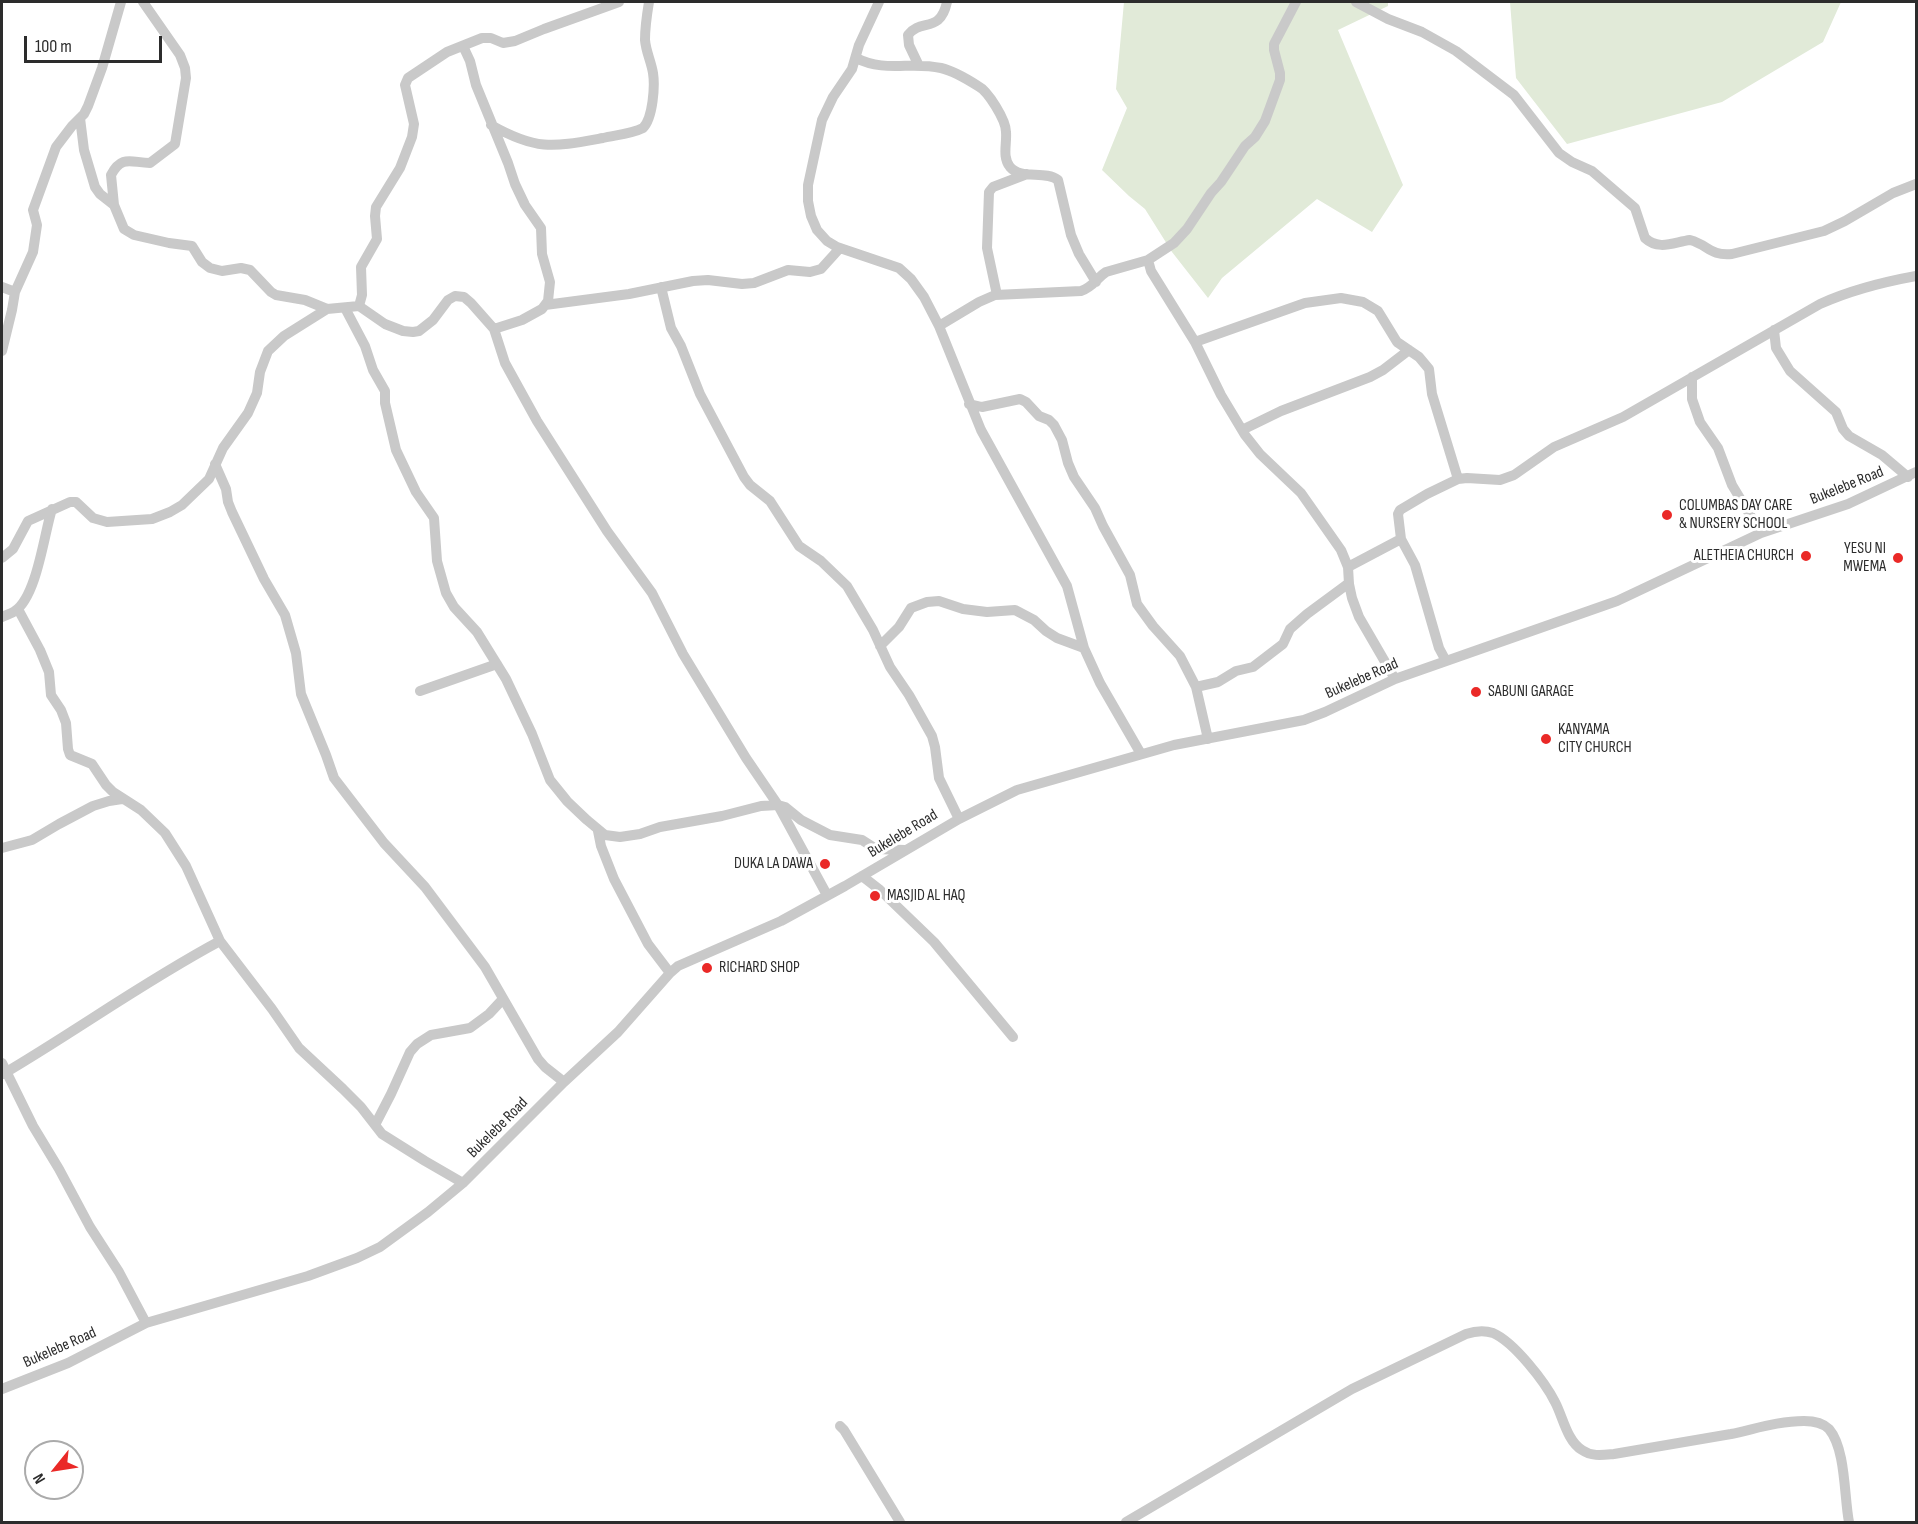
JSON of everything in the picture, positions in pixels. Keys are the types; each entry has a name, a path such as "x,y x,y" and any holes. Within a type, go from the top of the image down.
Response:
{"street":[{"path":"2,351 15,292 33,252 37,225 33,210 56,147 87,110 99,79 121,2"},
{"path":"143,2 180,55 186,78 175,144 150,163 131,160 119,164 111,175 114,205 124,229 134,235 192,246 200,260 210,268 222,271 241,268 250,270 276,295 305,300 327,309 359,306 391,327 413,332 433,320 448,300 460,296 471,303 494,328 506,363 537,421 607,531 652,593 683,654 746,758 778,805 827,895"},
{"path":"359,306 362,291 360,269 377,239 376,207 398,172 412,137 414,124 405,89 406,82 414,72 441,55 488,37 503,43 515,41 619,2"},
{"path":"491,125 525,142 543,146 559,146 643,128 650,117 653,84 645,38 650,2"},
{"path":"879,2 859,45 849,74 822,120 808,185 808,207 817,230 827,241 840,248 902,270 924,297 939,326 969,404 992,452 1063,577 1070,594 1084,648 1104,692 1141,754"},
{"path":"919,66 907,42 908,35 911,31 930,25 939,19 945,12 947,2"},
{"path":"939,326 979,302 997,295 1082,291 1090,288 1107,272 1148,260 1174,243 1187,229 1265,121 1280,80 1274,44 1296,2"},
{"path":"1356,2 1388,19 1422,32 1446,46 1514,95 1559,153 1592,171 1635,208 1645,238 1658,245 1694,241 1713,253 1722,255 1791,240 1824,231 1893,193 1917,184"},
{"path":"463,46 515,184 525,205 541,228 542,254 550,282 549,296 545,305"},
{"path":"856,58 877,66 919,66 944,69 984,90 1004,122 1005,152 1008,164 1014,171 1052,176 1058,180 1071,235 1079,254 1096,282"},
{"path":"80,118 84,150 95,186 100,194 114,205"},
{"path":"997,295 987,248 989,192 993,187 1028,174"},
{"path":"494,328 522,320 545,305 629,294 701,280 742,284 764,280 788,270 814,271 827,264 840,248"},
{"path":"1148,260 1157,281 1195,342 1221,395 1242,430 1260,454 1301,493 1329,532 1348,567 1352,598 1359,618 1395,679"},
{"path":"1446,661 1437,640 1415,565 1401,539 1399,511 1458,479 1490,480 1514,475 1554,447 1623,417 1820,304 1888,281 1917,276"},
{"path":"2,287 15,292"},
{"path":"661,287 671,328 700,393 744,477 750,485 770,501 799,546 821,561 845,584 864,615 890,667 932,736 939,778 958,819"},
{"path":"1195,342 1305,303 1341,298 1363,302 1378,311 1397,342 1425,363 1430,373 1432,394 1458,479"},
{"path":"345,308 385,391 394,440 403,466 421,501 434,518 437,561 446,593 454,607 477,632 506,679 532,734 550,780 567,801 598,831 613,837 630,836 660,827 691,823 760,806 778,805 785,807 810,825 830,834 862,840 879,850 905,850"},
{"path":"2,558 13,549 28,521 64,504 74,502 93,518 107,522 140,521 162,516 182,505 206,483 223,448 254,403 260,372 268,351 284,336 327,309"},
{"path":"1774,330 1776,348 1790,371 1836,412 1842,429 1849,436 1912,475"},
{"path":"1242,430 1281,411 1383,370 1409,350"},
{"path":"1692,377 1692,399 1700,422 1718,448 1732,484 1761,532"},
{"path":"969,404 982,407 1020,399 1039,416 1051,421 1054,425 1062,440 1074,477 1095,508 1130,575 1137,604 1180,656 1196,687 1208,739"},
{"path":"215,464 226,489 232,512 264,579 285,615 296,653 301,694 334,778 384,843 433,897 485,967 538,1059 544,1067 564,1082"},
{"name":"Bukelebe Road","path":"2,1389 68,1363 146,1323 308,1276 357,1258 380,1246 400,1234 463,1183 564,1082 618,1032 678,966 781,921 958,819 1017,790 1141,754 1304,720 1395,679 1617,601 1761,532 1848,504 1912,475"},
{"path":"2,617 18,609 33,579 52,510"},
{"path":"1348,567 1401,539"},
{"path":"1196,687 1218,682 1236,671 1253,667 1283,645 1290,629 1307,614 1349,583"},
{"path":"880,646 899,627 911,608 927,602 939,601 963,609 987,612 1015,610 1034,620 1057,638 1084,648"},
{"path":"18,609 49,672 51,695 66,723 69,753 73,757 92,764 106,785 122,800 141,810 165,834 186,866 220,941 272,1009 298,1048 344,1089 390,1139 463,1183"},
{"path":"420,691 496,664"},
{"path":"2,848 32,840 93,806 122,800"},
{"path":"598,831 601,846 614,879 648,944 670,973"},
{"path":"862,876 880,890 934,942 1012,1037"},
{"path":"146,1323 3,1070 33,1057 175,966 220,941"},
{"path":"375,1125 410,1052 417,1044 431,1035 470,1028 489,1014 503,999"},
{"path":"1125,1522 1352,1389 1466,1334 1483,1331 1494,1333 1503,1339 1530,1367 1555,1402 1575,1444 1597,1456 1730,1434 1782,1422 1805,1421 1827,1427 1835,1440 1842,1464 1849,1522"},
{"path":"840,1426 900,1522"}],"green space":[{"path":"1124,2 1388,2 1388,6 1338,30 1403,185 1372,232 1317,199 1222,278 1208,298 1172,252 1145,209 1102,170 1127,108 1116,89"},
{"path":"1510,2 1841,2 1823,42 1722,102 1567,144 1516,78"}],"place":[{"name":"COLUMBAS DAY CARE & NURSERY SCHOOL","path":"1667,515"},
{"name":"ALETHEIA CHURCH","path":"1806,556"},
{"name":"YESU NI MWEMA","path":"1898,558"},
{"name":"SABUNI GARAGE","path":"1476,692"},
{"name":"KANYAMA CITY CHURCH","path":"1546,739"},
{"name":"DUKA LA DAWA","path":"825,864"},
{"name":"MASJID AL HAQ","path":"875,896"},
{"name":"RICHARD SHOP","path":"707,968"}]}
